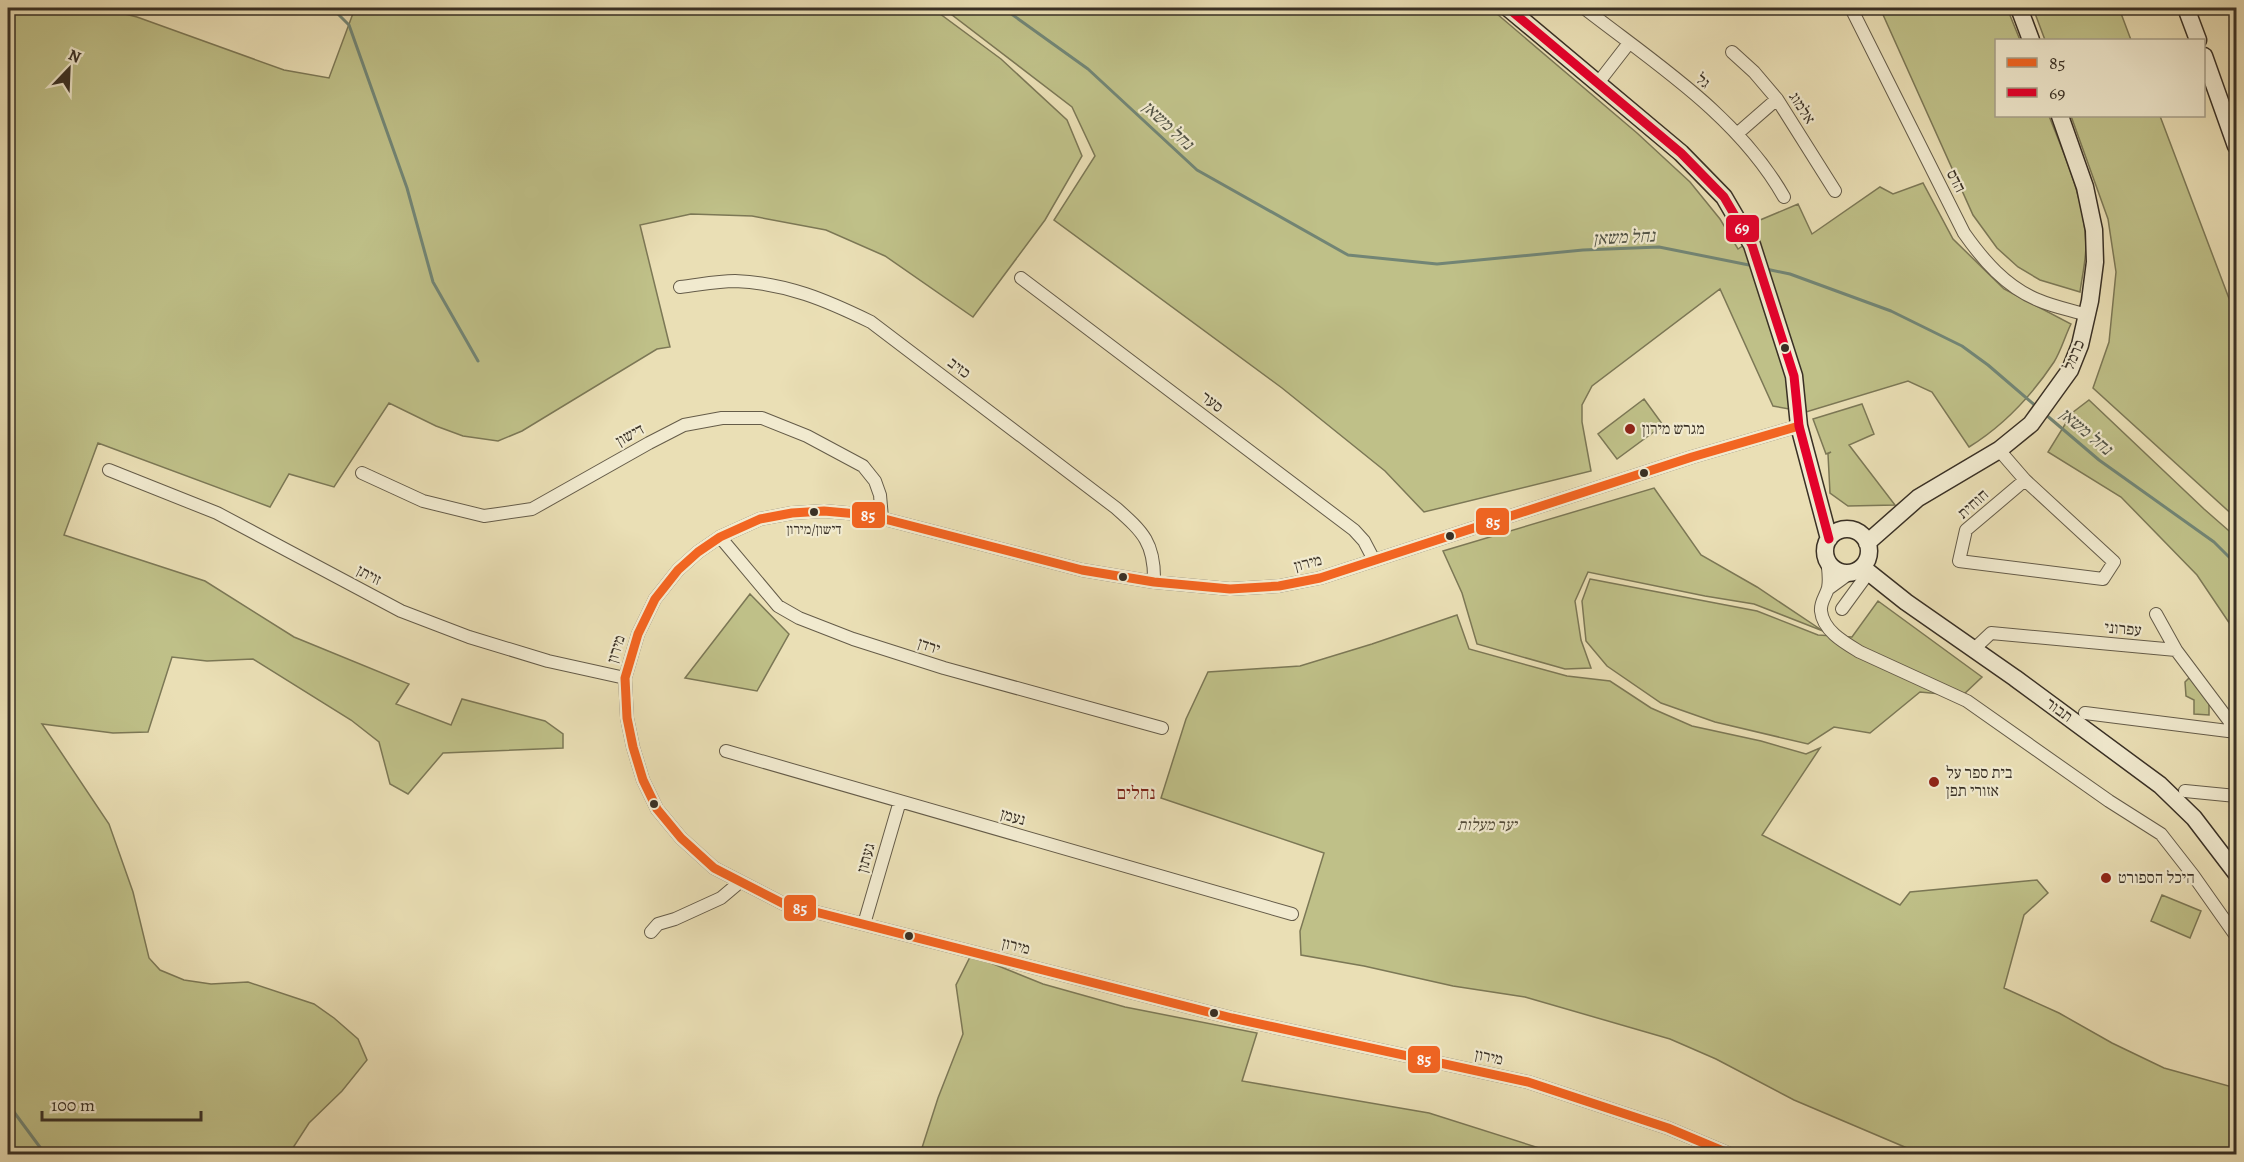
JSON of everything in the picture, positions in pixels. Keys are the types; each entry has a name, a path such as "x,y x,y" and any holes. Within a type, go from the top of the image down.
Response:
{"street":[{"path":"1508,8 1681,153 1724,197 1752,245 1794,376 1799,426 1829,539 1826,552 1828,589 1821,610 1824,621 1845,643 1967,701 2109,801 2161,834 2236,936"},
{"name":"גל","path":"1584,8 1710,107 1738,133 1770,172 1784,197"},
{"name":"הדס","path":"1851,8 1964,233 1983,260 2008,283 2037,300 2087,315"},
{"path":"2019,8 2031,39"},
{"path":"2186,8 2198,39"},
{"path":"1598,83 1629,43"},
{"name":"אלמוג","path":"1732,52 1754,72 1777,99 1835,191"},
{"path":"2205,58 2230,110 2236,146"},
{"path":"1738,133 1777,99"},
{"name":"כרמל","path":"1867,543 1918,498 1999,450 2031,424 2070,370 2080,345 2087,315 2095,261 2094,230 2085,187 2060,117"},
{"name":"סער","path":"1021,278 1354,530 1364,541 1374,560"},
{"name":"כזיב","path":"680,287 733,281 783,286 825,300 871,322 1124,515 1139,529 1151,548 1155,562 1154,582"},
{"name":"דישון","path":"362,473 423,501 484,516 532,509 649,442 684,425 722,418 762,418 807,436 863,466 875,481 880,495 882,519"},
{"name":"מירון","path":"1730,1155 1668,1128 1528,1083 1233,1018 784,904 714,868 681,838 657,809 643,780 633,747 627,718 625,678 638,634 655,599 678,570 720,537 760,519 792,513 825,511 882,519 1082,570 1154,582 1230,589 1279,586 1320,578 1692,457 1799,426"},
{"path":"1999,450 2025,480"},
{"name":"זויתן","path":"109,470 217,513 401,611 469,637 548,661 625,678"},
{"name":"חוחית","path":"2025,480 2114,562 2103,579 1959,561 1966,530 2025,480"},
{"path":"1829,539 1846,529 1859,532 1867,543 1869,555 1842,609"},
{"name":"ירדן","path":"720,537 778,606 799,618 853,639 944,668 1162,728"},
{"path":"1827,559 1836,569 1860,570"},
{"path":"1828,589 1860,570"},
{"name":"תבור","path":"1860,570 1974,649 2160,785 2194,818 2236,873"},
{"path":"2156,614 2176,650 2236,731"},
{"name":"עפרוני","path":"1974,649 1991,633 2176,650"},
{"path":"2085,713 2236,731"},
{"name":"נעמן","path":"726,752 1292,914"},
{"path":"2185,791 2236,796"},
{"name":"געתון","path":"864,924 900,801"},
{"path":"651,933 658,924 675,919 721,898 740,882"}],"green space":[{"path":"8,8 101,8 137,17 284,70 329,78 355,8 932,8 1001,59 1067,120 1082,156 1045,220 973,317 885,256 826,230 752,216 691,214 640,225 670,347 657,349 522,431 498,441 463,436 436,426 389,403 334,487 289,474 270,507 98,443 64,535 205,581 294,637 409,684 396,704 451,725 462,699 545,721 563,734 563,748 443,753 408,794 390,784 379,742 351,720 253,659 207,661 172,657 148,732 113,733 42,724 109,824 133,892 149,958 160,970 184,980 211,984 248,982 314,1004 358,1039 367,1060 342,1091 309,1123 289,1154 8,1154"},
{"path":"943,8 1490,8 1637,133 1690,182 1720,219 1738,249 1759,235 1753,223 1798,204 1812,234 1880,187 1893,194 1923,183 1953,239 2004,289 2071,324 2056,358 2036,386 2005,420 1969,447 1932,392 1908,381 1806,412 1773,406 1720,289 1592,386 1582,405 1582,422 1591,471 1424,512 1385,471 1282,388 1054,220 1095,156 1072,107"},
{"path":"1880,8 2007,8 2020,39 1995,39 1995,117 2049,117 2073,179 2085,228 2085,263 2080,292 2040,280 2018,267 1997,248 1973,215"},
{"path":"2033,8 2119,8 2131,39 2045,39"},
{"path":"2071,117 2160,117 2236,317 2236,518 2093,388 2109,342 2116,272 2108,219"},
{"name":"מגרש מירון","path":"1644,399 1663,425 1617,459 1598,434"},
{"path":"2089,400 2236,537 2236,633 2197,575 2121,497 2048,452 2072,413"},
{"path":"1862,404 1874,434 1849,445 1895,505 1848,506 1830,493 1828,454 1831,452 1826,454 1813,419"},
{"path":"1654,488 1701,555 1757,587 1823,631 1754,604 1588,572 1575,601 1581,640 1591,668 1565,669 1477,644 1462,593 1443,551"},
{"path":"1590,579 1757,611 1818,635 1852,637 1878,601 1982,677 1962,696 1920,692 1870,733 1834,727 1808,744 1715,722 1661,703 1607,666 1586,641 1582,601"},
{"path":"750,594 789,634 757,691 685,678"},
{"name":"יער מעלות","path":"1457,615 1469,649 1567,676 1610,681 1651,708 1692,726 1761,741 1806,754 1820,748 1762,835 1900,905 1910,892 2037,880 2048,893 2024,915 2004,988 2059,1013 2112,1043 2164,1068 2236,1088 2236,1154 1915,1154 1907,1148 1794,1100 1716,1059 1670,1039 1525,997 1453,986 1364,966 1301,955 1300,931 1324,853 1161,798 1186,719 1208,672 1300,666"},
{"path":"2191,676 2209,694 2209,715 2194,714 2194,700 2186,696 2185,682"},
{"path":"2162,895 2201,911 2190,938 2151,921"},
{"path":"971,955 1043,984 1125,1007 1257,1033 1242,1081 1429,1113 1558,1154 920,1154 938,1098 963,1034 956,985"}],"waterway":[{"path":"332,8 349,25 407,188 433,282 478,361"},
{"name":"נחל משאן","path":"1003,8 1088,69 1197,170 1348,255 1437,264 1583,250 1659,247 1754,266"},
{"name":"נחל משאן","path":"1766,269 1790,274 1891,311 1962,346 2037,407"},
{"name":"נחל משאן","path":"2045,414 2099,460 2214,542 2236,564"},
{"path":"8,1104 45,1154"}],"transit line":[{"name":"69","path":"1508,8 1681,153 1724,197 1752,245 1794,376 1799,426 1829,539"},
{"name":"85","path":"1730,1154 1668,1128 1528,1082 1232,1018 784,904 714,868 681,838 657,809 643,780 633,747 627,718 625,678 638,634 655,599 678,570 720,537 760,519 792,513 824,511 869,515 1082,570 1154,582 1230,589 1279,586 1320,578 1692,457 1799,426"}],"place":[{"name":"מגרש מירון","path":"1630,429"},
{"name":"דישון/מירון","path":"814,512"},
{"name":"בית ספר על אזורי תפן","path":"1934,782"},
{"name":"היכל הספורט","path":"2106,878"}],"district":[{"name":"נחלים","path":"1136,793"}]}
